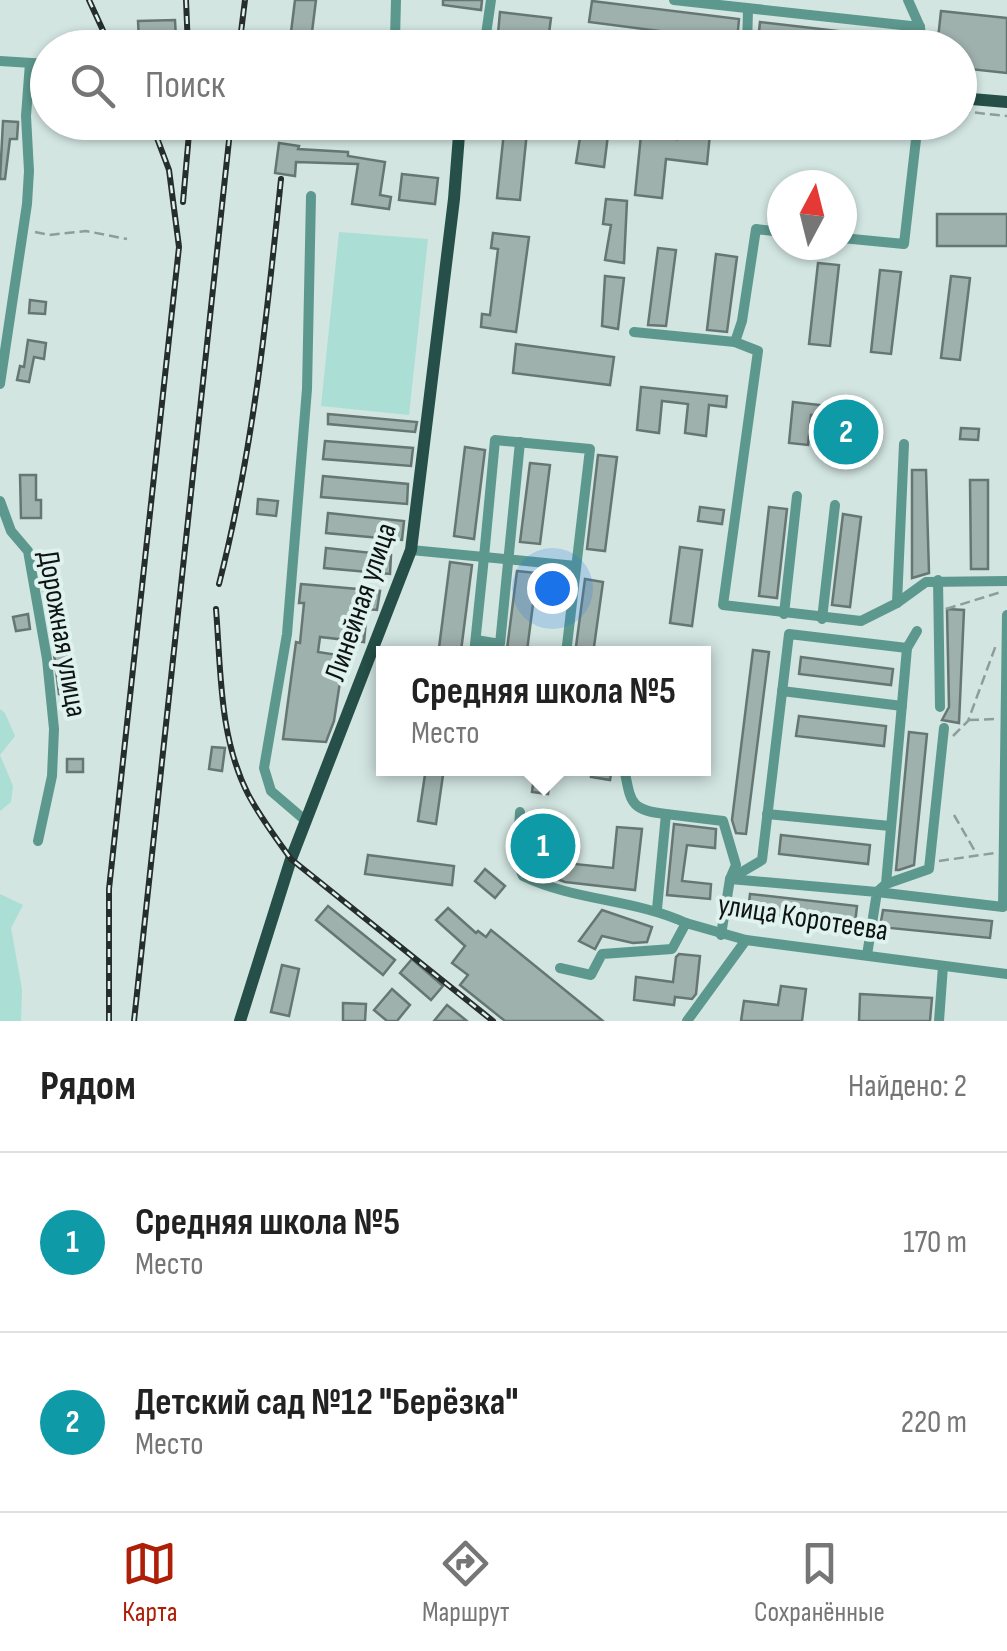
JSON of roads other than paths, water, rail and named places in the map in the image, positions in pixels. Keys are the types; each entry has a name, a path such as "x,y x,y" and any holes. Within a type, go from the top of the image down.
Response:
{"main road":[{"path":"977,99 1007,102"},
{"name":"Линейная улица","path":"240,1021 306,821 411,550 459,140"}],"street":[{"path":"395,30 396,0"},
{"path":"487,30 491,0"},
{"path":"674,0 920,27"},
{"path":"908,0 920,30"},
{"path":"747,30 748,9"},
{"path":"0,61 30,63 26,116 29,171 0,384"},
{"path":"857,239 904,244 916,140"},
{"path":"306,821 271,790 264,768 287,634 306,388 311,196"},
{"path":"735,342 742,321 756,230 767,231"},
{"path":"634,332 735,342 758,352 723,605 861,622 926,582 1007,581"},
{"path":"475,646 495,440 590,449 567,646"},
{"path":"476,640 500,644 520,442"},
{"path":"896,603 904,444"},
{"path":"784,614 797,496"},
{"name":"Дорожная улица","path":"0,500 11,531 28,551 47,659 54,729 52,776 38,841"},
{"path":"822,618 835,505"},
{"path":"411,550 576,566"},
{"path":"938,580 940,707"},
{"path":"730,878 882,888 1004,907 1007,616"},
{"path":"868,955 890,826 906,648 917,631"},
{"path":"730,878 762,860 789,634 906,648"},
{"path":"782,691 902,706"},
{"path":"882,888 928,868 944,728"},
{"path":"626,776 635,807 723,821 736,866 730,878 722,935"},
{"path":"520,812 517,863 523,876 553,890 657,910 686,922"},
{"path":"657,910 666,814"},
{"path":"767,814 890,826"},
{"name":"улица Коротеева","path":"560,968 591,976 602,954 672,949 686,922 746,940 1007,974"},
{"path":"688,1021 746,940"},
{"path":"938,1021 943,966"}],"railway":[{"path":"89,0 103,30"},
{"path":"186,0 187,30"},
{"path":"241,30 245,0"},
{"path":"109,1021 109,889 179,247 169,170 158,140"},
{"path":"183,202 188,140"},
{"path":"134,1021 229,140"},
{"path":"219,584 250,434 281,179"},
{"path":"216,609 231,750 248,794 268,827 291,859 493,1021"}],"place":[{"name":"Детский сад №12 \"Берёзка\"","path":"846,432"},
{"name":"Средняя школа №5","path":"543,846"}]}
